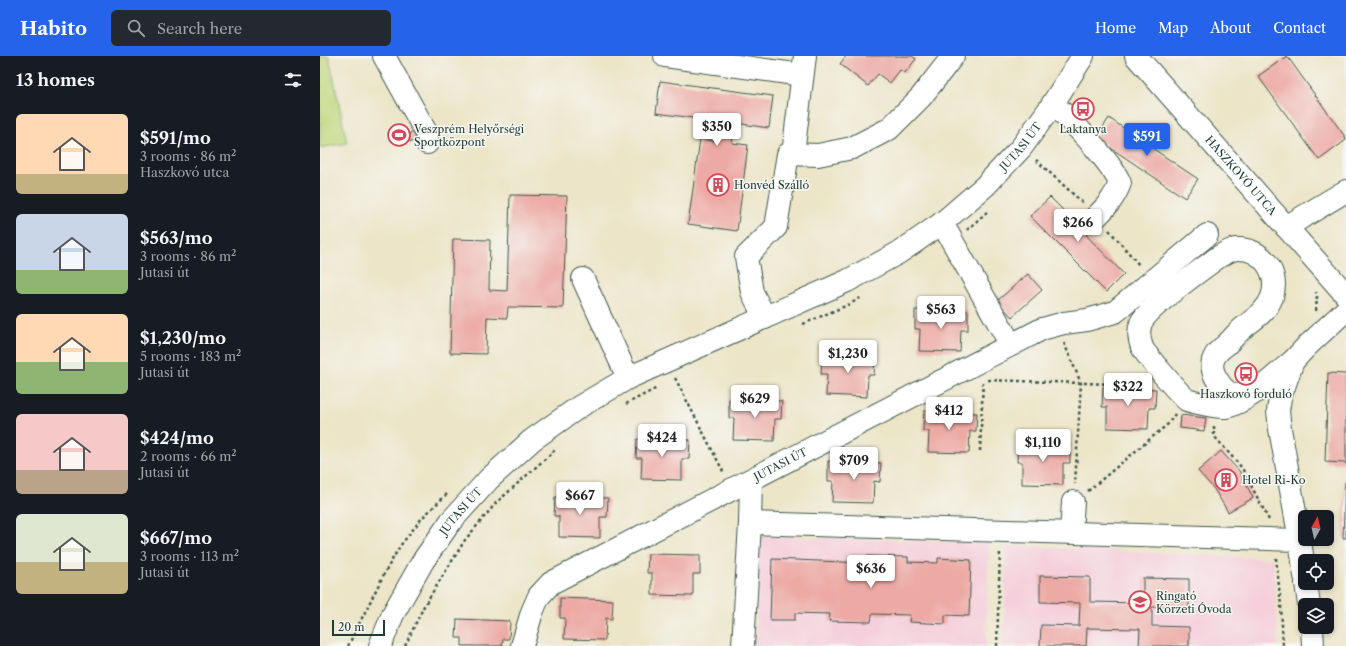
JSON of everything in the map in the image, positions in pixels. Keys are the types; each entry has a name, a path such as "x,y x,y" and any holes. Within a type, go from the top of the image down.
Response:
{"street":[{"path":"384,56 427,134 427,143"},
{"path":"665,56 804,66 793,154"},
{"path":"765,318 752,292 746,257 776,227 788,154 818,155 852,148 889,129 921,97 953,56"},
{"name":"JUTASI ÚT","path":"380,646 393,614 423,561 451,521 489,479 532,440 579,407 628,378 847,281 900,252 947,232 985,186 1021,148 1053,104 1083,56"},
{"name":"HASZKOVÓ UTCA","path":"1136,56 1346,295"},
{"path":"1053,104 1075,124 1116,173 1120,183 1116,195 1097,216"},
{"path":"1286,227 1346,191"},
{"path":"947,232 1012,345"},
{"name":"JUTASI ÚT","path":"522,646 532,612 540,596 551,583 751,480 978,373 1012,345 1042,328 1087,320 1115,312 1207,235"},
{"path":"1252,394 1236,395 1223,389 1215,377 1212,367 1215,355 1262,312 1272,297 1273,275 1263,258 1251,251 1236,249 1227,252 1216,258 1154,307 1142,321 1139,331 1142,348 1169,382 1187,400 1224,408 1237,403 1252,394 1293,361 1346,310"},
{"path":"583,279 628,378"},
{"path":"1293,361 1280,398 1278,411 1290,540 1298,559"},
{"path":"743,646 751,480"},
{"path":"1071,532 1074,502"},
{"path":"750,522 1290,540"},
{"path":"1312,634 1313,646"}],"path":[{"path":"947,232 982,218 988,212"},
{"path":"800,325 863,297"},
{"path":"1061,338 1081,383 1074,502"},
{"path":"673,373 732,490"},
{"path":"980,451 978,373 1081,383 1152,385"},
{"path":"671,382 682,377"},
{"path":"622,406 660,387"},
{"path":"1074,502 1168,424 1187,400"},
{"path":"1214,422 1214,436 1242,468 1290,540 1276,559 1281,605 1283,646"},
{"path":"405,646 424,606 465,540 496,503 556,449"},
{"path":"997,646 1001,530"}],"shaded area":[{"path":"760,536 989,542 986,646 755,646"},
{"name":"Ringató Körzeti Óvoda","path":"1006,545 1273,559 1278,646 1004,646"}],"green space":[{"path":"320,56 329,56 347,143 320,148"}],"building":[{"path":"846,56 912,56 916,59 905,73 900,70 890,83 878,74 868,86 840,64"},
{"path":"1287,56 1346,138 1346,140 1319,160 1258,76"},
{"name":"Honvéd Szálló","path":"660,81 773,96 769,128 735,123 732,143 748,145 737,231 688,224 700,139 714,141 716,121 656,113"},
{"path":"1109,118 1141,140 1151,126 1159,132 1149,146 1198,179 1185,198 1096,138"},
{"path":"409,133 422,133 423,141 410,142"},
{"path":"510,195 567,196 563,308 508,307 507,318 487,317 486,354 450,353 453,239 490,240 489,290 507,291"},
{"path":"1050,197 1078,225 1089,213 1099,222 1086,235 1124,274 1106,292 1030,216"},
{"path":"1028,274 1042,290 1012,317 997,301"},
{"path":"915,310 968,311 968,330 961,330 960,352 919,351 920,329 915,329"},
{"path":"822,355 875,356 874,375 868,375 867,397 826,395 827,374 821,374"},
{"path":"1328,373 1346,374 1346,463 1325,462"},
{"path":"1103,387 1156,389 1155,408 1149,408 1148,429 1107,428 1107,407 1102,407"},
{"path":"729,399 782,401 781,419 775,419 774,441 733,440 734,418 729,418"},
{"path":"924,411 977,413 976,431 970,431 969,453 928,452 929,431 923,431"},
{"path":"1181,415 1206,418 1204,431 1180,428"},
{"path":"637,439 690,440 689,459 682,459 682,480 641,479 642,458 636,458"},
{"path":"1018,443 1070,444 1070,463 1063,463 1063,485 1022,484 1022,462 1017,462"},
{"name":"Hotel Ri-Ko","path":"1221,451 1240,472 1253,498 1228,512 1214,489 1198,471"},
{"path":"828,461 881,463 880,482 874,481 873,503 832,502 833,481 828,481"},
{"path":"1345,482 1346,538 1343,538"},
{"path":"555,497 608,498 607,517 600,517 600,538 559,537 559,516 554,516"},
{"path":"648,554 700,555 700,574 693,574 693,596 652,595 652,573 647,573"},
{"path":"867,556 908,557 908,562 938,563 938,558 971,560 969,616 945,615 945,624 909,622 910,615 872,614 871,622 829,621 830,614 795,613 795,620 770,620 772,559 866,563"},
{"path":"1040,576 1090,577 1090,602 1143,603 1143,578 1189,579 1189,608 1152,607 1152,626 1189,627 1189,646 1139,646 1140,629 1087,628 1086,646 1040,646 1041,625 1079,626 1080,603 1040,602"},
{"path":"560,598 613,600 612,619 606,618 605,640 564,639 565,618 560,618"},
{"path":"457,619 510,621 509,639 503,639 502,646 462,646 462,638 456,638"}],"place":[{"name":"Laktanya","path":"1083,109"},
{"name":"Veszprém Helyőrségi Sportközpont","path":"399,135"},
{"name":"Honvéd Szálló","path":"718,185"},
{"name":"Haszkovó forduló","path":"1246,374"},
{"name":"Hotel Ri-Ko","path":"1226,480"},
{"name":"Ringató Körzeti Óvoda","path":"1140,602"}]}
